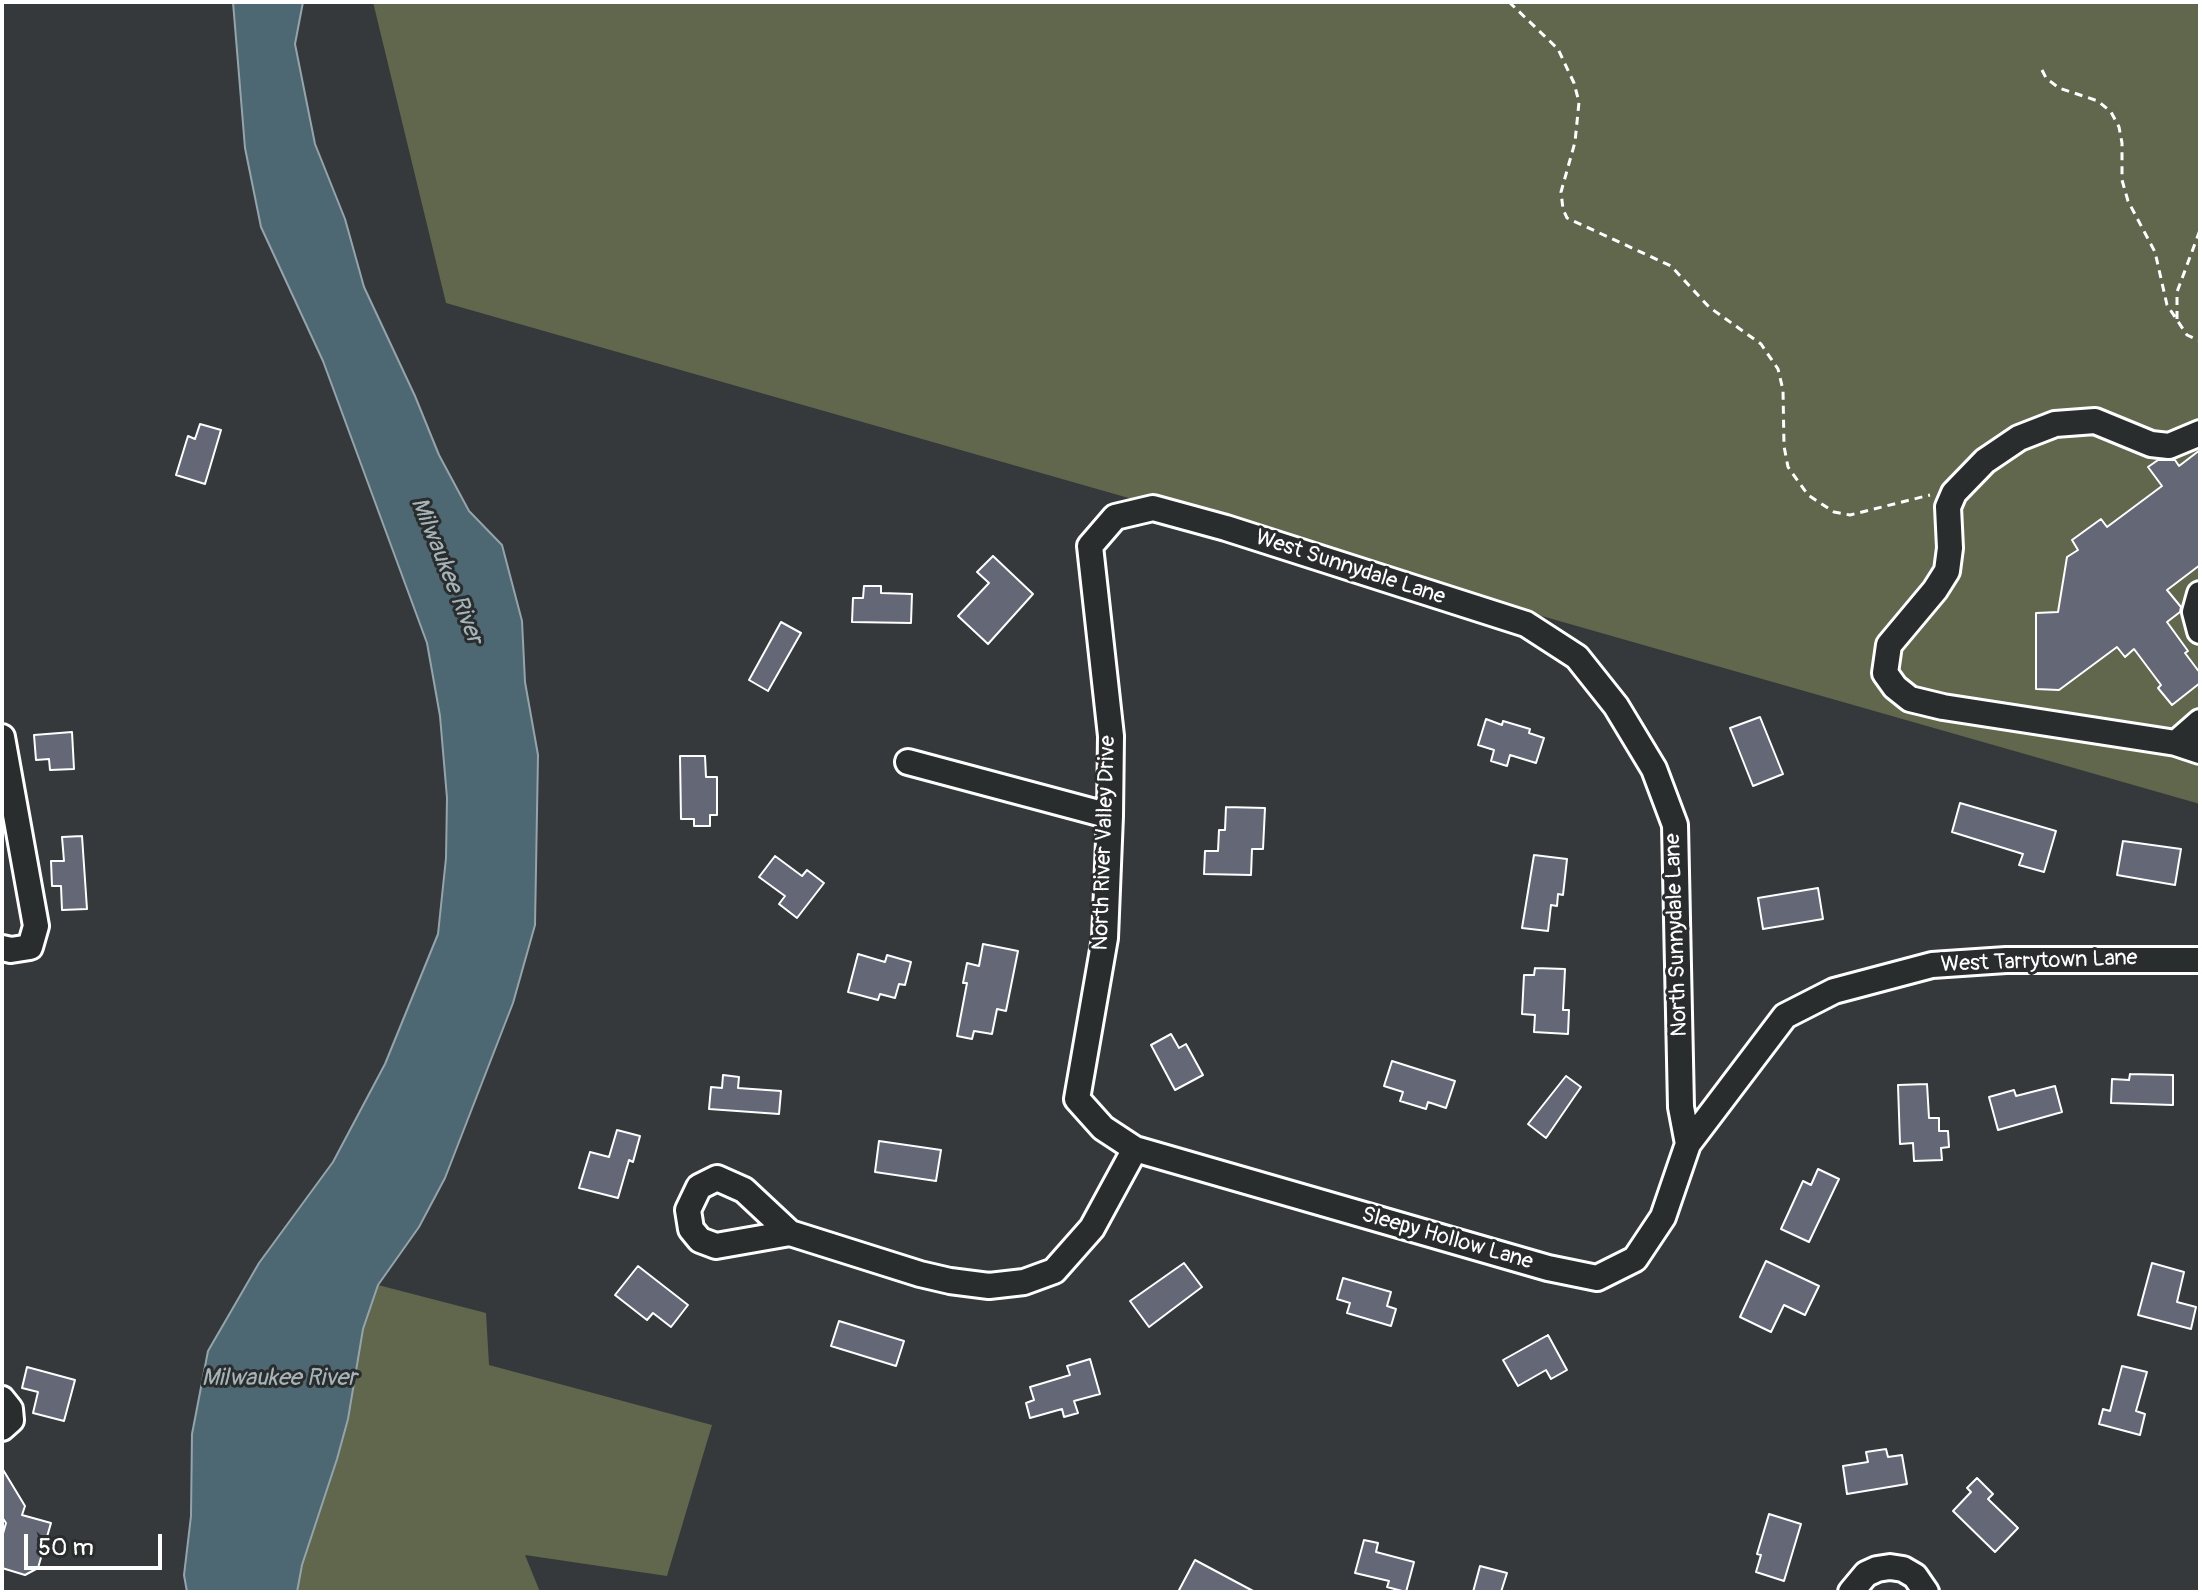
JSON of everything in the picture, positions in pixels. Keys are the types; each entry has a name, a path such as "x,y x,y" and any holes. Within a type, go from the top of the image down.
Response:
{"street":[{"path":"2200,433 2169,446 2151,444 2095,421 2055,424 2019,438 1985,461 1954,493 1948,507 1950,548 1947,571 1889,645 1885,673 1895,687 1910,699 1943,707 2176,743 2200,751"},
{"name":"West Sunnydale Lane","path":"1115,517 1153,508 1226,528 1526,624 1577,657"},
{"name":"North River Valley Drive","path":"1115,517 1090,546 1111,736 1110,816 1105,938 1077,1099 1103,1128 1135,1149"},
{"path":"2200,594 2195,612 2200,631"},
{"name":"North Sunnydale Lane","path":"1577,657 1616,706 1654,769 1675,825 1681,1107 1688,1144"},
{"path":"2176,743 2200,722"},
{"path":"2,737 36,926 30,947 2,948"},
{"path":"908,762 1110,816"},
{"name":"West Tarrytown Lane","path":"1688,1144 1785,1016 1834,991 1932,965 2006,960 2200,960"},
{"name":"Sleepy Hollow Lane","path":"1135,1149 1548,1268 1597,1278 1635,1259 1663,1217 1688,1144"},
{"path":"790,1233 950,1281 989,1286 1024,1282 1054,1271 1092,1228 1135,1149"},
{"path":"2,1399 10,1409 11,1420 2,1428"},
{"path":"1851,1592 1866,1574 1890,1567 1903,1569 1915,1576 1926,1592"}],"path":[{"path":"1509,2 1558,49 1574,83 1579,102 1575,142 1561,192 1567,218 1671,266 1709,307 1761,344 1778,369 1783,390 1784,446 1788,467 1808,495 1834,512 1850,515 1942,492 1954,493"},
{"path":"2042,70 2046,78 2059,88 2098,101 2111,112 2119,127 2122,180 2128,201 2155,252 2167,305 2187,335 2200,341"},
{"path":"2177,323 2177,292 2200,230"}],"green space":[{"path":"373,2 2200,2 2200,804 446,303"},
{"path":"378,1285 486,1313 489,1365 712,1425 667,1576 525,1555 540,1592 297,1592 302,1565 348,1419 363,1329"}],"water":[{"name":"Milwaukee River","path":"233,2 303,2 295,44 315,144 345,219 364,287 439,455 469,511 502,545 522,621 525,682 538,755 535,925 513,1003 445,1178 419,1227 378,1285 363,1329 348,1419 302,1565 297,1592 187,1592 184,1575 191,1516 192,1434 208,1351 259,1263 333,1162 385,1064 438,934 446,858 447,798 440,716 427,643 323,361 261,227 245,148"}],"building":[{"path":"200,424 221,430 205,484 176,475 188,436 195,439"},
{"path":"2200,450 2200,565 2167,590 2181,607 2180,612 2167,622 2200,673 2200,683 2172,705 2134,649 2125,657 2117,647 2059,690 2036,689 2036,613 2058,612 2067,557 2078,550 2072,540 2101,519 2107,527 2162,486 2148,467 2158,460 2175,460 2179,466"},
{"path":"993,556 1033,594 988,644 958,616 989,583 977,572"},
{"path":"864,586 881,586 881,593 912,594 911,623 852,622 853,598 863,598"},
{"path":"781,622 801,633 768,691 749,680"},
{"path":"1760,717 1783,774 1753,786 1730,728"},
{"path":"1486,719 1530,729 1529,733 1544,738 1536,763 1510,755 1507,766 1491,761 1494,750 1478,745"},
{"path":"72,732 74,769 50,770 49,759 36,760 34,735"},
{"path":"680,756 705,756 706,777 717,777 717,815 710,815 710,826 694,826 694,819 681,819"},
{"path":"1960,803 2056,831 2044,872 2019,865 2023,854 1952,832"},
{"path":"1226,807 1265,808 1263,849 1252,849 1251,875 1204,874 1205,851 1218,851 1219,830 1225,830"},
{"path":"82,836 87,909 62,910 61,886 52,886 51,861 64,861 62,837"},
{"path":"2123,841 2181,849 2175,885 2117,875"},
{"path":"1534,855 1567,859 1563,895 1558,894 1557,906 1551,905 1548,931 1522,928"},
{"path":"775,856 802,876 807,870 824,883 797,918 779,904 785,896 759,877"},
{"path":"1818,888 1823,919 1763,929 1758,898"},
{"path":"983,944 1018,951 1006,1011 997,1009 992,1034 974,1031 972,1039 957,1036 967,983 963,983 967,963 979,966"},
{"path":"858,954 885,962 887,955 911,962 905,985 899,984 895,998 880,994 878,1000 848,992"},
{"path":"1535,968 1565,969 1563,1010 1569,1010 1568,1034 1534,1032 1535,1015 1522,1014 1524,975 1534,975"},
{"path":"1171,1034 1179,1048 1186,1044 1203,1075 1175,1090 1151,1045"},
{"path":"1392,1061 1455,1081 1446,1108 1428,1102 1426,1109 1400,1101 1403,1092 1384,1086"},
{"path":"2130,1074 2173,1075 2173,1105 2111,1103 2112,1079 2129,1080"},
{"path":"723,1075 739,1077 738,1088 781,1091 779,1114 709,1109 711,1087 722,1088"},
{"path":"1566,1076 1581,1087 1546,1138 1528,1124"},
{"path":"1927,1084 1929,1118 1939,1118 1939,1131 1948,1131 1949,1147 1941,1148 1942,1160 1914,1161 1913,1143 1900,1144 1898,1085"},
{"path":"2055,1086 2062,1112 1998,1130 1989,1097 2014,1090 2016,1096"},
{"path":"617,1130 640,1136 618,1198 579,1188 590,1152 609,1157"},
{"path":"879,1141 941,1150 936,1181 875,1172"},
{"path":"1818,1169 1839,1179 1809,1242 1781,1229 1803,1181 1811,1185"},
{"path":"1766,1261 1819,1286 1805,1315 1784,1305 1771,1332 1740,1317"},
{"path":"1184,1263 1202,1287 1149,1327 1130,1301"},
{"path":"2152,1263 2184,1272 2177,1302 2196,1307 2191,1329 2138,1315"},
{"path":"638,1266 688,1305 671,1327 653,1313 647,1320 615,1295"},
{"path":"1343,1278 1391,1292 1387,1306 1396,1309 1391,1326 1347,1313 1350,1303 1337,1299"},
{"path":"839,1321 904,1341 896,1366 831,1346"},
{"path":"1548,1335 1567,1370 1551,1379 1546,1370 1518,1386 1503,1360"},
{"path":"1090,1359 1100,1394 1074,1401 1078,1413 1064,1417 1062,1409 1030,1418 1026,1403 1034,1400 1030,1387 1070,1375 1067,1366"},
{"path":"2122,1366 2147,1372 2136,1411 2145,1414 2140,1435 2099,1424 2103,1409 2110,1411"},
{"path":"27,1367 75,1380 64,1421 33,1413 38,1392 22,1388"},
{"path":"1886,1449 1888,1457 1902,1455 1907,1484 1847,1494 1843,1466 1868,1462 1866,1452"},
{"path":"2,1468 25,1506 22,1515 51,1523 38,1568 25,1575 2,1568 2,1537 6,1523 2,1517"},
{"path":"1977,1478 1993,1494 1988,1499 2018,1528 1995,1552 1953,1511 1971,1492 1967,1488"},
{"path":"1769,1514 1801,1524 1784,1581 1756,1572 1761,1555 1757,1554"},
{"path":"1364,1540 1378,1543 1376,1552 1414,1562 1406,1592 1387,1587 1389,1581 1355,1573"},
{"path":"1195,1560 1255,1592 1178,1592"},
{"path":"1480,1566 1507,1573 1501,1592 1473,1592"}]}
